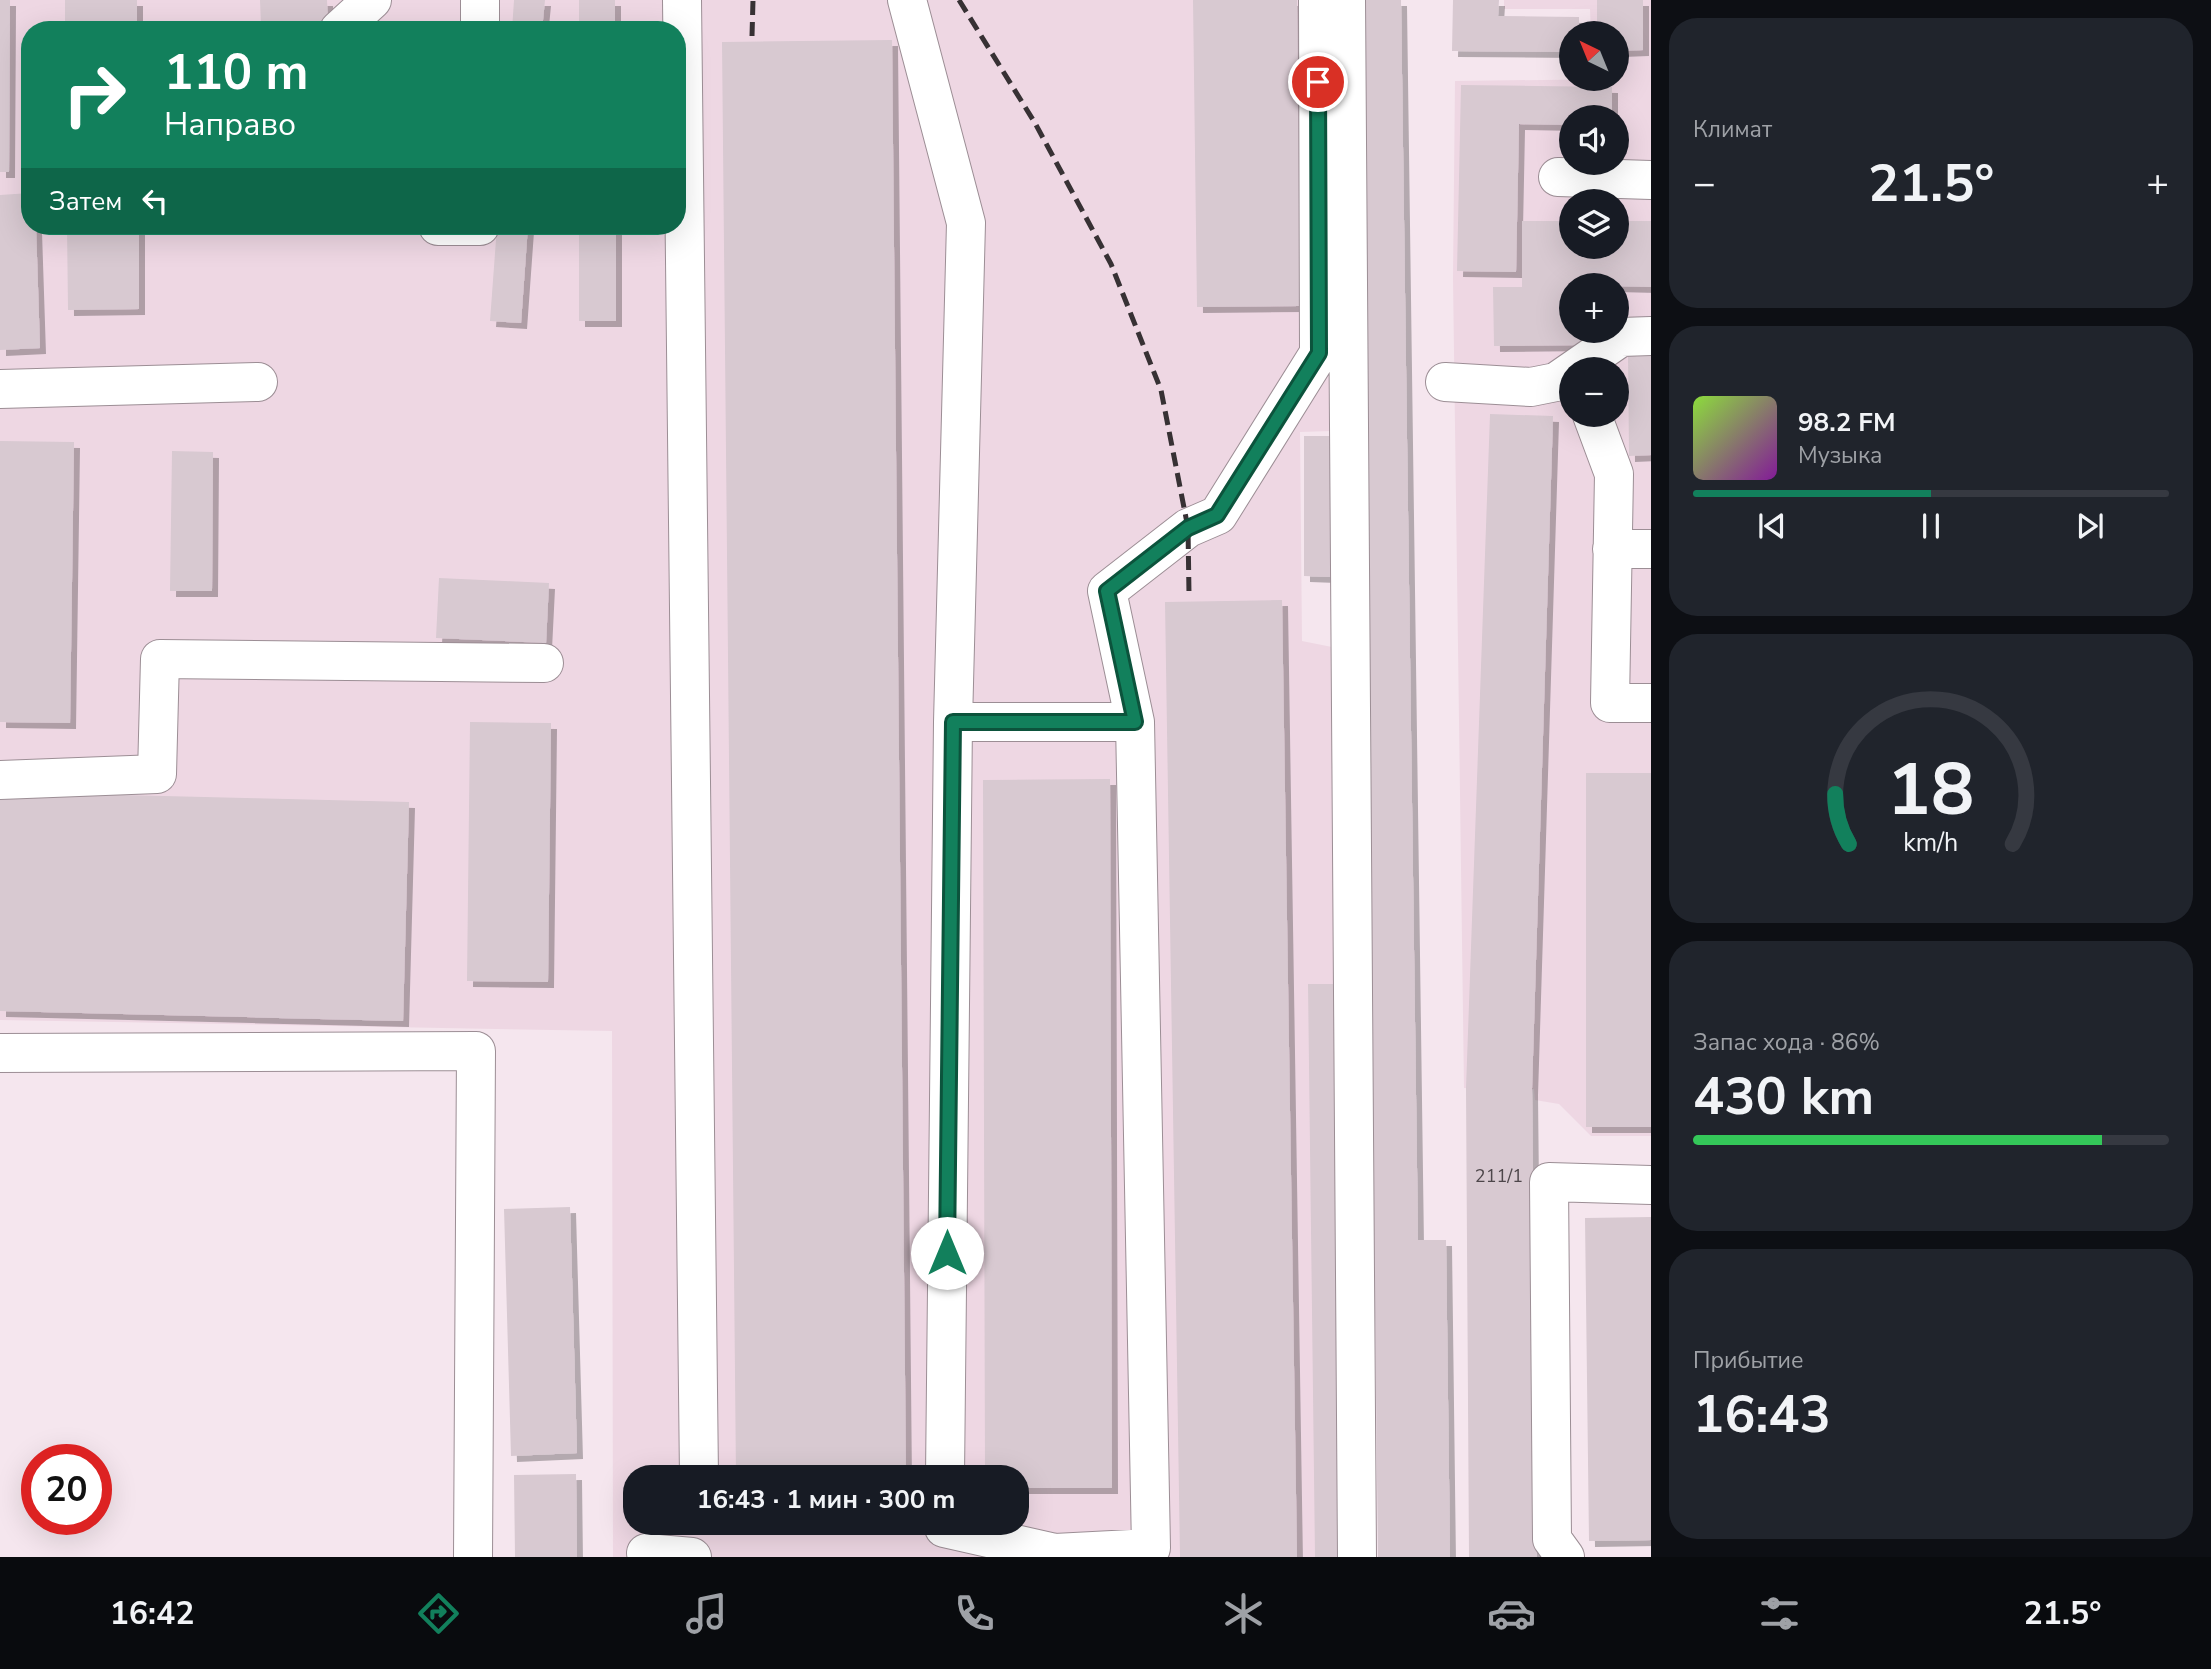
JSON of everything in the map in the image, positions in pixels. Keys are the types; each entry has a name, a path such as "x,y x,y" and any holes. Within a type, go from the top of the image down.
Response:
{"lane":[{"path":"349,21 372,0"},
{"path":"480,0 480,21"},
{"path":"682,0 682,21"},
{"path":"907,0 966,223 953,722 945,1465"},
{"path":"975,1535 1055,1553 1151,1552 1135,722 1107,591 1188,528 1217,515 1319,353 1318,0"},
{"path":"1346,0 1357,1557"},
{"path":"1558,177 1651,180"},
{"path":"685,235 699,1465"},
{"path":"1591,357 1621,337 1651,336"},
{"path":"1445,382 1531,387 1559,380"},
{"path":"0,389 258,382"},
{"path":"1596,427 1614,474 1610,703 1651,703"},
{"path":"1612,549 1651,549"},
{"path":"0,780 157,774 160,659 544,663"},
{"path":"953,722 1135,722"},
{"path":"0,1053 476,1051 473,1557"},
{"path":"1564,1557 1552,1539 1549,1182 1651,1185"},
{"path":"646,1553 692,1557"}],"shaded area":[{"path":"0,0 1347,0 1331,431 1300,432 1302,641 1337,648 1339,1557 613,1557 612,1031 0,1020"},
{"path":"1504,0 1651,0 1651,1136 1591,1136 1559,1104 1535,1100 1534,1089 1464,1088 1453,278 1455,81 1559,80 1559,91 1629,91 1629,21 1590,21 1590,9 1504,9"}],"building":[{"path":"0,0 10,0 9,172 0,172"},
{"path":"65,0 137,0 137,21 65,21"},
{"path":"260,0 327,0 328,21 261,21"},
{"path":"514,0 545,0 543,21 513,21"},
{"path":"579,0 615,0 615,21 579,21"},
{"path":"1193,0 1297,0 1300,306 1197,307"},
{"path":"1359,0 1401,0 1418,1240 1446,1240 1450,1557 1378,1557"},
{"path":"1453,0 1499,0 1498,16 1579,17 1579,21 1559,21 1559,52 1452,51"},
{"path":"1597,0 1643,0 1643,50 1629,51 1629,21 1597,21"},
{"path":"892,40 906,1465 736,1465 722,42"},
{"path":"1461,85 1559,86 1559,91 1612,91 1612,105 1559,105 1559,125 1519,124 1516,272 1457,271"},
{"path":"21,194 21,235 36,235 40,348 0,350 0,195"},
{"path":"1522,221 1559,221 1559,259 1629,259 1629,221 1651,221 1651,287 1629,286 1629,273 1559,273 1559,343 1586,345 1494,346 1493,287 1522,287"},
{"path":"67,235 139,235 139,309 68,310"},
{"path":"496,235 527,235 521,323 490,321"},
{"path":"579,235 616,235 616,321 579,321"},
{"path":"1628,353 1651,353 1651,455 1629,456"},
{"path":"1490,414 1553,416 1532,1089 1537,1557 1469,1557 1466,1088"},
{"path":"1304,436 1331,436 1331,577 1304,576"},
{"path":"0,441 74,442 70,723 0,722"},
{"path":"172,451 213,452 212,591 170,591"},
{"path":"439,578 549,583 546,643 436,638"},
{"path":"1282,600 1297,1557 1180,1557 1165,602"},
{"path":"470,722 551,723 548,982 467,981"},
{"path":"1586,773 1651,773 1651,1127 1586,1127"},
{"path":"1110,779 1112,1488 1029,1488 1029,1465 985,1465 983,780"},
{"path":"0,792 409,802 403,1021 0,1011"},
{"path":"1308,984 1339,984 1346,1557 1315,1557"},
{"path":"570,1207 577,1453 511,1456 504,1209"},
{"path":"1651,1217 1651,1540 1589,1541 1585,1218"},
{"path":"576,1474 577,1557 515,1557 514,1475"}],"railway":[{"path":"752,36 753,0"},
{"path":"959,0 1035,123 1111,264 1161,390 1188,528 1189,594"}],"route":[{"path":"947,1253 953,722 1135,722 1107,591 1188,528 1217,515 1319,353 1318,82"}]}
